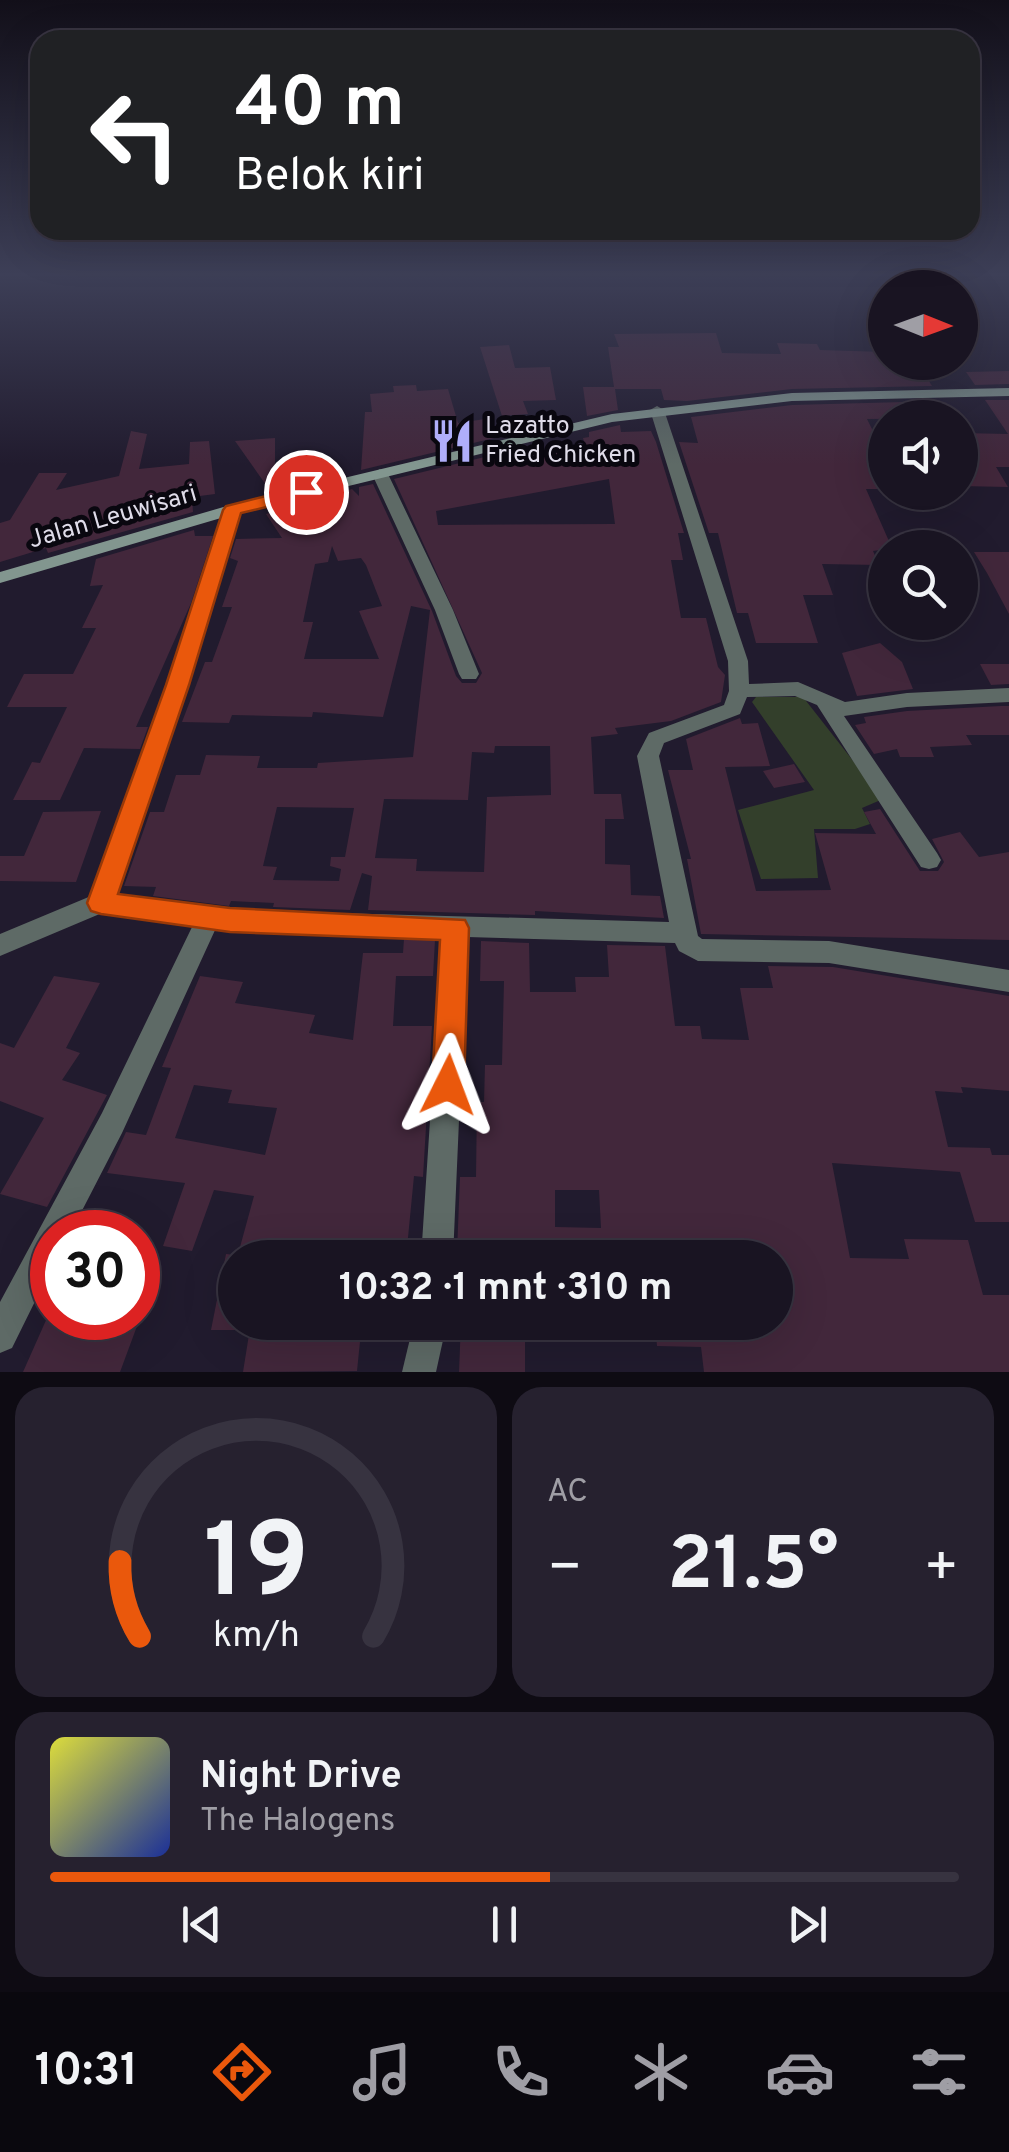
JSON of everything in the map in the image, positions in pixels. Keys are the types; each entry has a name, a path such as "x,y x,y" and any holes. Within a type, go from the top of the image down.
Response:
{"main road":[{"name":"Jalan Leuwisari","path":"0,578 233,510 657,410 809,396 1009,392"}],"street":[{"path":"657,410 738,661 740,691 733,709 656,738 648,756 688,943 698,950 829,952 1009,981"},
{"path":"380,474 444,610 468,674"},
{"path":"101,903 178,685 233,510"},
{"path":"740,691 798,689 826,704 852,710 906,700 1009,696"},
{"path":"826,704 930,860"},
{"path":"0,945 101,903 209,917 684,933"},
{"path":"66,1210 209,917"},
{"path":"438,1240 455,928"},
{"path":"0,1336 30,1278"},
{"path":"420,1372 427,1340"}],"green space":[{"path":"756,697 803,697 883,799 862,808 870,824 855,829 814,829 818,878 761,879 738,810 814,790 752,702"}],"building":[{"path":"615,337 717,337 722,353 781,354 777,343 817,344 820,350 868,351 868,380 928,380 932,386 792,389 687,401 664,400 661,389 615,389 618,410 587,416 583,387 614,387 608,347 619,347"},
{"path":"509,345 515,368 550,367 556,400 523,401 528,414 502,416 480,347"},
{"path":"1009,371 1009,384 975,385 972,380 978,380 978,372"},
{"path":"416,385 417,391 448,389 458,423 485,419 494,438 361,470 365,412 372,412 370,394 394,392 393,386"},
{"path":"985,400 1009,400 1009,467 996,467 1008,487 978,486 978,433 1008,434"},
{"path":"868,403 868,510 875,510 884,530 868,530 868,565 822,564 833,595 803,595 818,643 756,643 748,613 737,613 718,533 709,533 679,442 698,443 691,417 792,405"},
{"path":"620,425 621,432 651,431 684,533 678,533 683,560 671,560 681,618 706,618 718,667 725,675 721,702 671,721 615,728 618,734 591,737 594,794 621,794 624,819 605,819 605,864 630,865 631,895 660,896 664,918 535,911 535,915 368,910 372,876 362,873 350,910 231,901 229,906 153,896 156,887 124,886 150,812 164,812 176,775 200,775 206,755 260,756 257,768 317,768 318,763 413,757 430,610 411,606 383,717 313,712 312,717 232,715 229,723 182,722 205,662 212,662 232,607 222,607 238,561 230,558 236,539 282,538 266,514 352,489 359,496 359,487 373,484 432,611 456,676 462,683 476,683 482,673 394,479 501,453 505,462 586,448 583,438 589,437 589,432","holes":["609,479 615,524 438,525 436,511","332,546 338,561 361,558 366,565 382,606 359,611 379,659 304,659 313,622 303,622 315,564 328,562","495,746 550,746 551,795 487,797 484,872 416,871 417,859 375,858 384,799 468,800 472,752 494,753","277,807 354,808 345,857 331,857 330,866 341,869 339,881 273,880 277,867 263,866"]},
{"path":"131,431 147,434 139,469 189,464 190,442 209,441 215,494 192,497 193,512 48,553 46,548 0,562 0,523 10,520 39,473 67,473 56,490 119,476"},
{"path":"275,438 275,465 322,453 341,475 271,492 235,441"},
{"path":"194,530 195,536 213,536 191,603 136,727 148,727 140,749 84,748 60,800 13,800 32,762 40,763 67,707 7,707 24,674 73,674 96,628 82,628 103,585 90,586 96,559"},
{"path":"978,552 1009,552 1009,614"},
{"path":"880,643 902,662 913,689 857,696 842,653"},
{"path":"980,664 1009,664 1009,684 991,685"},
{"path":"1009,706 1009,735 966,735 972,745 930,747 934,757 900,757 897,749 874,754 855,725 866,723 864,717 907,711"},
{"path":"740,718 742,724 758,723 770,766 725,767 756,891 831,890 815,833 876,834 864,812 880,809 920,871 938,871 944,862 932,839 960,832 979,857 1009,852 1009,940 701,934 687,859 691,859 668,770 693,770 686,739"},
{"path":"794,764 805,782 774,788 763,771"},
{"path":"101,811 76,882 0,881 0,856 24,856 43,812"},
{"path":"404,939 435,940 433,976 396,976 393,1026 432,1026 423,1177 414,1176 408,1240 242,1240 254,1196 214,1190 192,1251 163,1246 185,1183 107,1173 126,1132 146,1135 171,1068 162,1067 200,976 243,982 235,1003 315,1015 309,1033 353,1040 363,953 403,953","holes":["194,1085 232,1090 228,1103 277,1108 265,1155 175,1138"]},
{"path":"481,941 529,943 530,992 576,992 575,977 609,977 607,945 665,946 675,1026 700,1026 702,1039 749,1040 740,988 773,988 768,966 833,967 1009,996 1009,1091 961,1087 963,1093 935,1091 948,1147 990,1148 992,1155 1009,1155 1009,1222 975,1222 960,1172 832,1163 850,1258 909,1259 904,1239 968,1240 983,1295 1009,1295 1009,1372 704,1372 701,1347 657,1346 656,1340 793,1340 793,1240 457,1240 460,1177 476,1177 477,1102 484,1102 485,1065 502,1065 504,981 480,981","holes":["555,1190 599,1190 601,1228 555,1227"]},
{"path":"54,976 100,983 66,1048 80,1053 62,1080 107,1095 47,1207 0,1194 44,1118 0,1101 0,1043 14,1048"},
{"path":"218,1295 218,1330 211,1330"},
{"path":"37,1340 132,1340 120,1372 23,1372"},
{"path":"248,1340 360,1340 357,1371 243,1372"},
{"path":"460,1340 525,1340 525,1372 459,1372"}],"place":[{"name":"Lazatto Fried Chicken","path":"452,441"}],"route":[{"path":"306,492 233,510 178,685 101,903 230,920 455,928 448,1085"}]}
